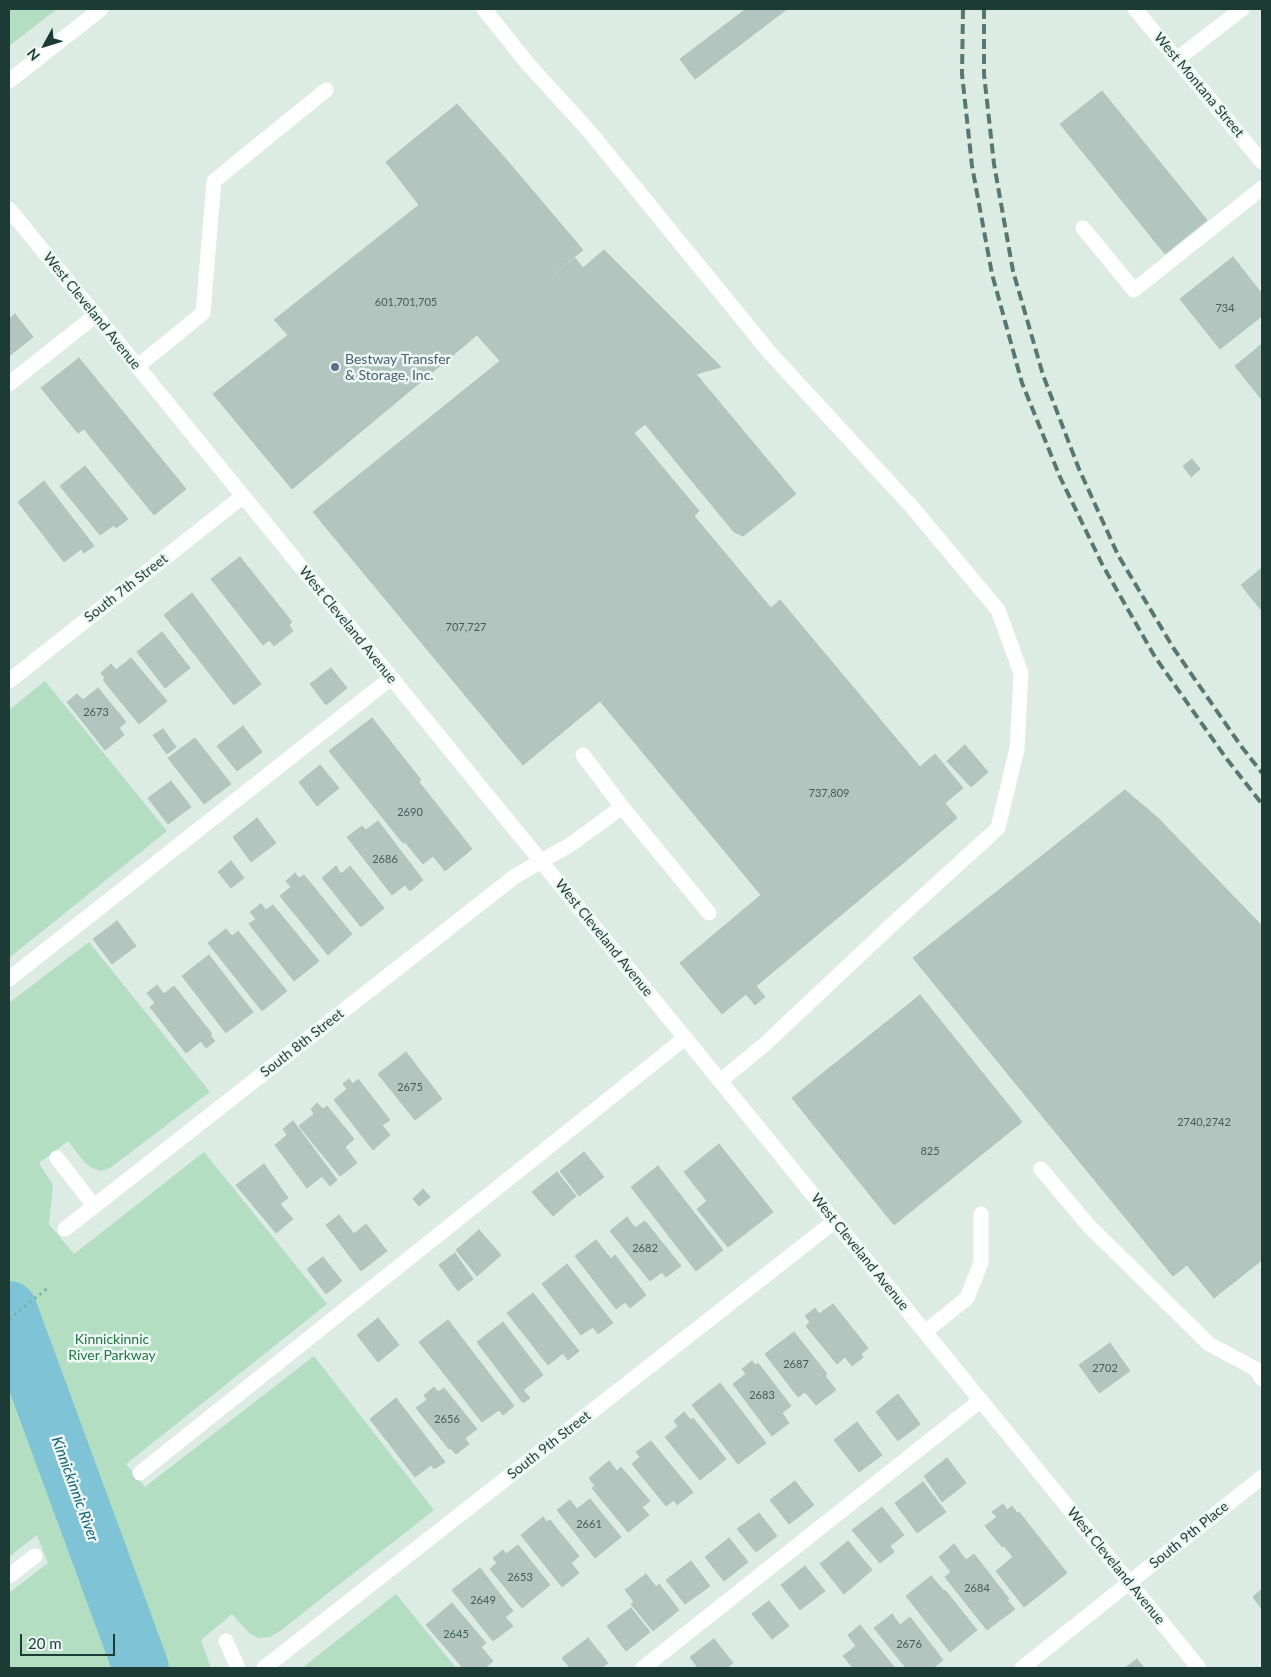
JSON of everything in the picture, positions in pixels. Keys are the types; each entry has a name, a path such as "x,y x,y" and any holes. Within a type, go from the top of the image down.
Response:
{"street":[{"path":"9,81 101,9"},
{"path":"484,9 528,64 589,131 770,353 912,507 998,610 1022,673 1017,749 998,828 764,1045 720,1081"},
{"name":"West Montana Street","path":"1135,9 1262,162"},
{"path":"1177,59 1242,9"},
{"path":"138,366 203,313 214,181 326,90"},
{"path":"1083,228 1134,290 1262,188"},
{"name":"West Cleveland Avenue","path":"9,208 1199,1668"},
{"path":"9,384 96,315"},
{"name":"South 7th Street","path":"9,681 243,496"},
{"path":"9,979 391,678"},
{"path":"582,755 709,914"},
{"name":"South 8th Street","path":"65,1229 514,877 570,845 622,807"},
{"path":"140,1472 685,1038"},
{"path":"57,1158 94,1206"},
{"path":"1041,1169 1089,1226 1209,1344 1256,1369 1262,1379"},
{"path":"925,1332 967,1298 981,1264 981,1214"},
{"name":"South 9th Street","path":"264,1668 835,1221"},
{"path":"643,1668 981,1400"},
{"name":"South 9th Place","path":"1022,1668 1262,1477"},
{"path":"9,1576 35,1556"},
{"path":"226,1641 238,1668"}],"path":[{"path":"9,1319 49,1287"}],"green space":[{"path":"9,9 57,9 9,46"},
{"path":"45,681 167,831 9,958 9,710"},
{"name":"Kinnickinnic River Parkway","path":"89,942 210,1092 110,1168 101,1171 92,1168 85,1163 68,1141 39,1163 53,1185 49,1224 74,1254 204,1152 327,1304 126,1464 145,1487 314,1356 434,1510 270,1637 258,1638 249,1633 232,1614 201,1640 211,1668 9,1668 9,1593 48,1563 37,1535 9,1557 9,1003"},
{"path":"396,1594 456,1668 302,1668"}],"building":[{"path":"746,9 787,9 695,79 680,59"},
{"path":"1102,91 1207,220 1165,254 1060,124"},
{"path":"457,104 583,250 477,335 292,489 213,394 288,335 274,320 419,205 386,162"},
{"path":"604,250 721,367 696,374 796,494 743,536 734,532 645,424 634,433 699,511 694,516 771,608 780,600 920,767 935,754 963,788 945,803 957,818 756,986 765,997 755,1005 746,994 722,1014 680,963 761,895 600,701 523,765 313,512 500,361 477,335 575,258 583,268"},
{"path":"1233,257 1262,294 1262,316 1220,349 1180,299"},
{"path":"15,314 33,337 9,356 9,319"},
{"path":"1262,344 1262,400 1235,366"},
{"path":"79,358 186,489 154,515 84,429 78,433 41,388"},
{"path":"1192,459 1200,469 1191,477 1183,466"},
{"path":"85,466 128,519 116,528 114,525 100,535 60,486"},
{"path":"44,481 94,546 84,553 81,549 64,562 18,502"},
{"path":"240,557 292,622 289,625 293,631 274,646 269,640 263,645 211,579"},
{"path":"1262,568 1262,611 1241,585"},
{"path":"192,593 261,684 234,705 164,615"},
{"path":"162,632 190,668 165,688 137,652"},
{"path":"131,658 167,701 139,724 103,680 105,678 101,673 111,664 116,670"},
{"path":"331,668 347,688 326,705 310,684"},
{"path":"98,688 126,722 119,728 124,735 105,750 67,702 77,694 83,700"},
{"path":"372,718 472,849 445,871 433,856 423,864 405,842 403,843 329,751"},
{"path":"243,726 262,752 237,771 217,746"},
{"path":"163,729 176,747 167,754 153,735"},
{"path":"195,738 231,784 204,804 168,758"},
{"path":"965,745 988,772 971,787 947,761"},
{"path":"320,765 339,788 317,806 299,782"},
{"path":"171,781 191,807 168,824 148,798"},
{"path":"1125,790 1158,818 1262,926 1262,1260 1214,1298 1187,1265 1173,1276 913,958"},
{"path":"257,818 276,843 251,862 233,837"},
{"path":"378,821 423,880 410,891 405,885 392,895 347,837 362,826 366,830"},
{"path":"231,861 244,878 231,888 218,872"},
{"path":"336,866 341,874 350,866 384,908 361,927 322,878"},
{"path":"295,873 299,878 304,875 352,934 328,955 280,896 291,887 286,881"},
{"path":"261,904 266,910 273,905 319,961 294,981 249,924 256,919 250,912"},
{"path":"117,921 136,946 112,964 93,939"},
{"path":"226,929 232,936 238,931 287,991 262,1011 208,943"},
{"path":"209,955 253,1012 226,1033 182,976"},
{"path":"157,985 164,994 174,986 212,1034 210,1035 215,1041 206,1048 201,1041 186,1053 150,1007 155,1003 147,993"},
{"path":"920,995 1022,1122 894,1225 792,1098"},
{"path":"406,1052 442,1099 415,1120 378,1074"},
{"path":"349,1079 353,1084 358,1079 390,1120 382,1125 390,1135 373,1150 334,1100 347,1089 343,1084"},
{"path":"317,1103 323,1109 327,1106 354,1139 345,1147 357,1163 340,1176 299,1126 314,1114 311,1109"},
{"path":"293,1121 337,1180 330,1186 322,1176 307,1188 275,1145 287,1135 283,1129"},
{"path":"719,1144 773,1212 728,1247 697,1209 707,1201 684,1172"},
{"path":"584,1152 604,1177 579,1196 560,1171"},
{"path":"264,1164 288,1198 280,1204 293,1219 276,1233 236,1185"},
{"path":"658,1166 723,1250 696,1271 631,1187"},
{"path":"557,1172 576,1196 553,1216 532,1192"},
{"path":"423,1189 430,1197 419,1206 413,1199"},
{"path":"339,1215 354,1234 366,1224 387,1251 361,1271 326,1225"},
{"path":"627,1217 635,1228 645,1221 681,1266 666,1277 662,1272 650,1281 610,1231"},
{"path":"479,1230 501,1255 477,1276 456,1250"},
{"path":"596,1240 611,1259 615,1255 646,1295 630,1308 625,1302 616,1309 575,1256"},
{"path":"455,1253 473,1279 458,1291 439,1265"},
{"path":"323,1257 342,1281 326,1294 307,1269"},
{"path":"567,1264 613,1323 598,1334 593,1327 581,1335 542,1284"},
{"path":"533,1293 579,1351 568,1360 563,1353 548,1365 507,1313"},
{"path":"833,1304 868,1348 861,1354 863,1357 852,1366 845,1357 837,1364 806,1326 810,1322 805,1316 815,1308 819,1314"},
{"path":"378,1318 399,1345 378,1362 357,1335"},
{"path":"448,1320 514,1406 503,1415 499,1410 482,1422 419,1342"},
{"path":"503,1322 543,1375 523,1390 530,1398 523,1403 477,1342"},
{"path":"794,1332 827,1374 825,1376 836,1390 816,1405 805,1392 798,1397 765,1354"},
{"path":"1110,1343 1130,1371 1099,1393 1079,1365"},
{"path":"752,1361 756,1365 758,1363 791,1406 782,1413 789,1423 772,1436 733,1384 746,1374 742,1369"},
{"path":"720,1383 766,1443 738,1464 692,1405"},
{"path":"434,1387 438,1392 444,1388 477,1429 465,1438 469,1444 456,1454 449,1449 416,1408 427,1400 424,1395"},
{"path":"898,1394 920,1424 898,1441 876,1412"},
{"path":"396,1398 445,1462 434,1469 431,1465 415,1477 370,1419"},
{"path":"684,1412 691,1420 693,1418 726,1459 700,1480 665,1437 678,1426 674,1421"},
{"path":"857,1422 882,1455 859,1472 834,1440"},
{"path":"651,1441 693,1492 677,1505 674,1500 666,1506 632,1464 640,1457 636,1452"},
{"path":"947,1458 966,1483 942,1502 924,1476"},
{"path":"609,1461 617,1471 621,1467 650,1501 642,1507 649,1515 628,1532 592,1488 595,1486 589,1478"},
{"path":"795,1481 814,1505 789,1524 770,1500"},
{"path":"923,1482 946,1512 917,1533 895,1503"},
{"path":"590,1499 621,1537 595,1558 557,1510 570,1500 577,1509"},
{"path":"1003,1504 1007,1510 1012,1506 1017,1513 1019,1512 1067,1573 1024,1607 996,1571 1013,1557 985,1526 997,1517 992,1512"},
{"path":"882,1507 904,1535 890,1546 894,1552 880,1563 852,1530"},
{"path":"759,1513 777,1536 756,1552 737,1529"},
{"path":"543,1517 547,1522 550,1520 579,1556 571,1563 579,1573 562,1587 521,1535"},
{"path":"729,1538 748,1562 724,1581 705,1557"},
{"path":"848,1541 872,1570 844,1594 820,1564"},
{"path":"954,1544 966,1560 974,1554 1015,1609 987,1630 945,1577 951,1572 939,1557"},
{"path":"518,1545 550,1585 522,1608 490,1569 497,1563 493,1558 503,1550 506,1554"},
{"path":"691,1561 710,1586 685,1604 666,1580"},
{"path":"805,1566 825,1591 800,1610 781,1585"},
{"path":"480,1568 513,1611 505,1617 513,1626 493,1641 452,1590"},
{"path":"646,1574 656,1587 659,1584 679,1610 653,1631 631,1604 634,1602 625,1590"},
{"path":"931,1576 945,1590 977,1630 950,1652 906,1596"},
{"path":"1262,1589 1262,1609 1253,1597"},
{"path":"769,1601 789,1626 772,1639 752,1614"},
{"path":"452,1603 486,1643 481,1647 493,1661 485,1668 463,1668 426,1625"},
{"path":"631,1608 650,1632 626,1651 607,1626"},
{"path":"892,1614 900,1625 910,1617 943,1660 933,1668 906,1668 874,1628"},
{"path":"860,1625 895,1668 853,1668 843,1656 856,1646 848,1635"},
{"path":"588,1638 608,1663 601,1668 570,1668 562,1658"},
{"path":"714,1639 733,1663 726,1668 698,1668 690,1657"},
{"path":"1137,1659 1144,1668 1125,1668"}],"waterway":[{"name":"Kinnickinnic River","path":"9,1309 141,1668"}],"railway":[{"path":"963,9 962,74 972,166 992,274 1022,383 1060,477 1102,564 1155,657 1226,758 1262,804"},
{"path":"984,9 984,74 994,164 1013,271 1043,375 1079,469 1118,555 1174,649 1262,773"}],"place":[{"name":"Bestway Transfer & Storage, Inc.","path":"335,367"}]}
